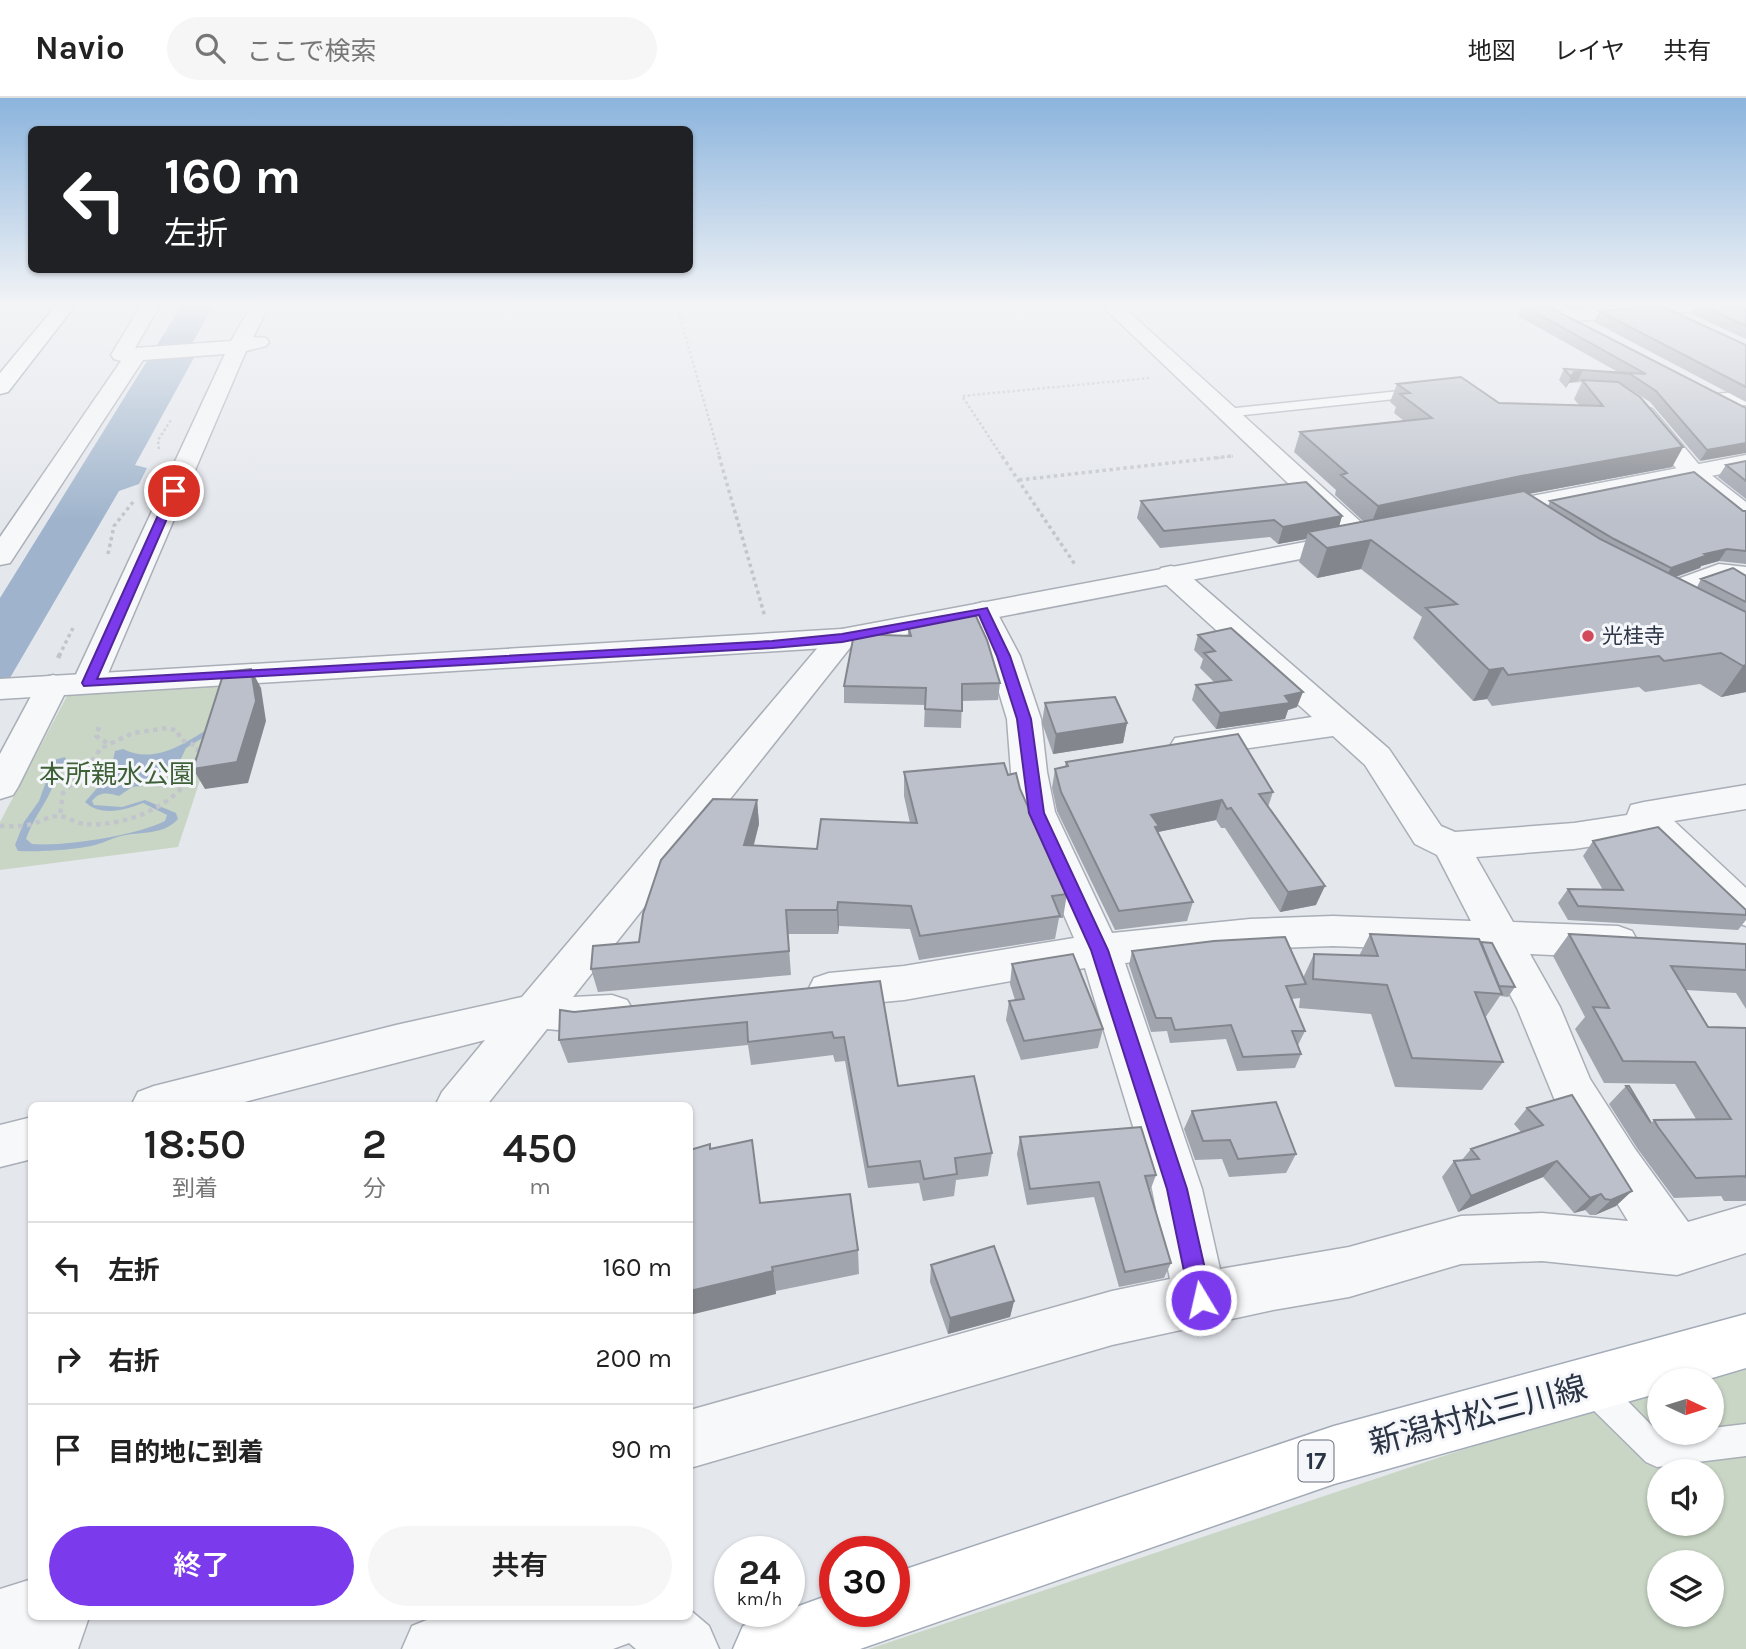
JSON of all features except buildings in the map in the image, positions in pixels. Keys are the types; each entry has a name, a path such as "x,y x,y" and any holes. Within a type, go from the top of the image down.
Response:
{"main road":[{"name":"新潟村松三川線","path":"910,1600 1334,1455 1746,1341"},
{"path":"766,1649 831,1627"}],"street":[{"path":"0,557 122,375"},
{"path":"88,683 225,375"},
{"path":"1185,375 1363,539"},
{"path":"1684,381 1746,414"},
{"path":"1746,397 1632,403 1692,472 1746,515"},
{"path":"1458,519 1746,462"},
{"path":"1513,507 1544,527"},
{"path":"0,689 842,638 1390,533"},
{"path":"1697,614 1649,590 1719,572 1746,575"},
{"path":"1171,575 1377,757 1428,835 1451,846 1574,836 1654,824"},
{"path":"983,611 1004,656 1024,719 1047,770 1037,813 1100,950 1177,1189 1201,1300"},
{"path":"461,1102 842,638"},
{"path":"0,787 53,685"},
{"path":"1160,751 1320,726 1341,726"},
{"path":"1746,797 1644,814 1746,911"},
{"path":"1451,846 1538,1007 1572,1089 1618,1165 1677,1250"},
{"path":"797,993 904,983 1100,950 1250,934 1334,931 1650,944"},
{"path":"170,1102 536,1011 582,1015 649,1008"},
{"path":"0,1146 28,1139"},
{"path":"693,1438 1112,1318 1349,1272 1461,1240 1542,1237 1677,1250 1746,1229"},
{"path":"0,1621 28,1612"},
{"path":"45,1649 56,1620"},
{"path":"435,1649 512,1632 593,1620"},
{"path":"652,1620 686,1649"}],"lane":[{"path":"1226,413 1437,391"},
{"path":"1590,1385 1657,1451 1746,1440"}],"path":[{"path":"696,375 772,644"},
{"path":"1092,590 962,396 1181,375"},
{"path":"1018,480 1268,452"},
{"path":"99,727 96,736 108,744"},
{"path":"0,826 27,825 60,816 83,824 111,823 158,807 180,789 199,753 198,747 180,739 178,730 168,728 132,733 108,744 63,793 60,816"}],"green space":[{"name":"本所親水公園","path":"232,683 178,847 0,870 0,822 67,696"},
{"path":"1746,1366 1746,1649 869,1649 1524,1429 1647,1393 1647,1446 1724,1446 1724,1372"}],"water":[{"path":"138,375 184,375 135,465 147,468 139,484 119,491 0,695 0,598"},
{"path":"206,730 214,731 186,748 180,761 142,786 132,787 119,796 101,794 92,801 94,805 122,807 145,800 176,813 178,819 172,824 158,831 121,836 87,847 18,851 15,845 24,822 39,801 54,760 65,757 66,760 28,834 26,839 32,844 62,844 100,839 137,831 165,821 167,815 143,803 121,810 106,811 91,807 85,802 98,787 94,781 113,760 115,751 123,749 145,755 155,754 187,742"}],"place":[{"name":"光桂寺","path":"1588,636"}],"route":[{"path":"174,491 88,683 772,644 842,638 983,611 1004,656 1024,719 1029,772 1037,813 1100,950 1177,1189 1201,1300"}]}
